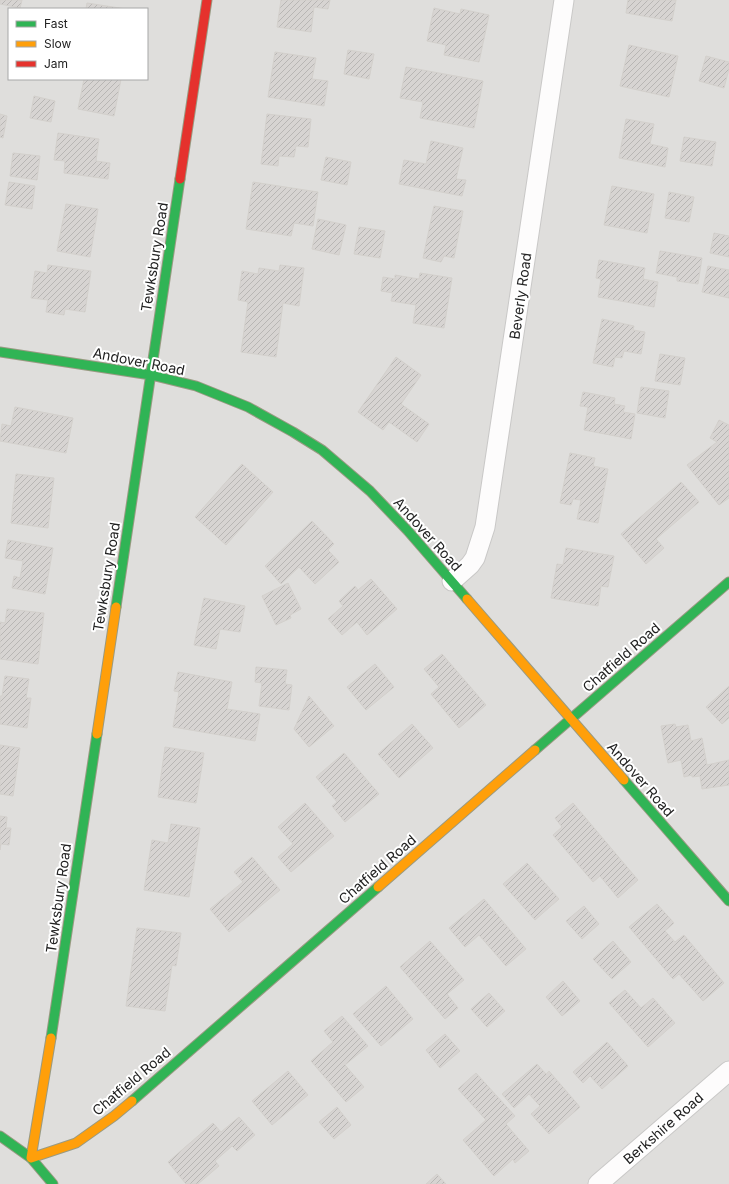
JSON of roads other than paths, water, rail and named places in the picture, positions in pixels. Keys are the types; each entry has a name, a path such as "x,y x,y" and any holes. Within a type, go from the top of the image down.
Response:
{"street":[{"name":"Tewksbury Road","path":"30,1158 52,1032 207,0"},
{"name":"Beverly Road","path":"452,581 470,565 475,558 486,527 564,0"},
{"name":"Andover Road","path":"0,352 151,375 196,386 248,407 322,450 370,491 408,531 729,901"},
{"name":"Chatfield Road","path":"30,1158 76,1143 114,1116 729,582"},
{"name":"Berkshire Road","path":"598,1184 729,1071"},
{"path":"0,1136 30,1158 53,1184"}]}
